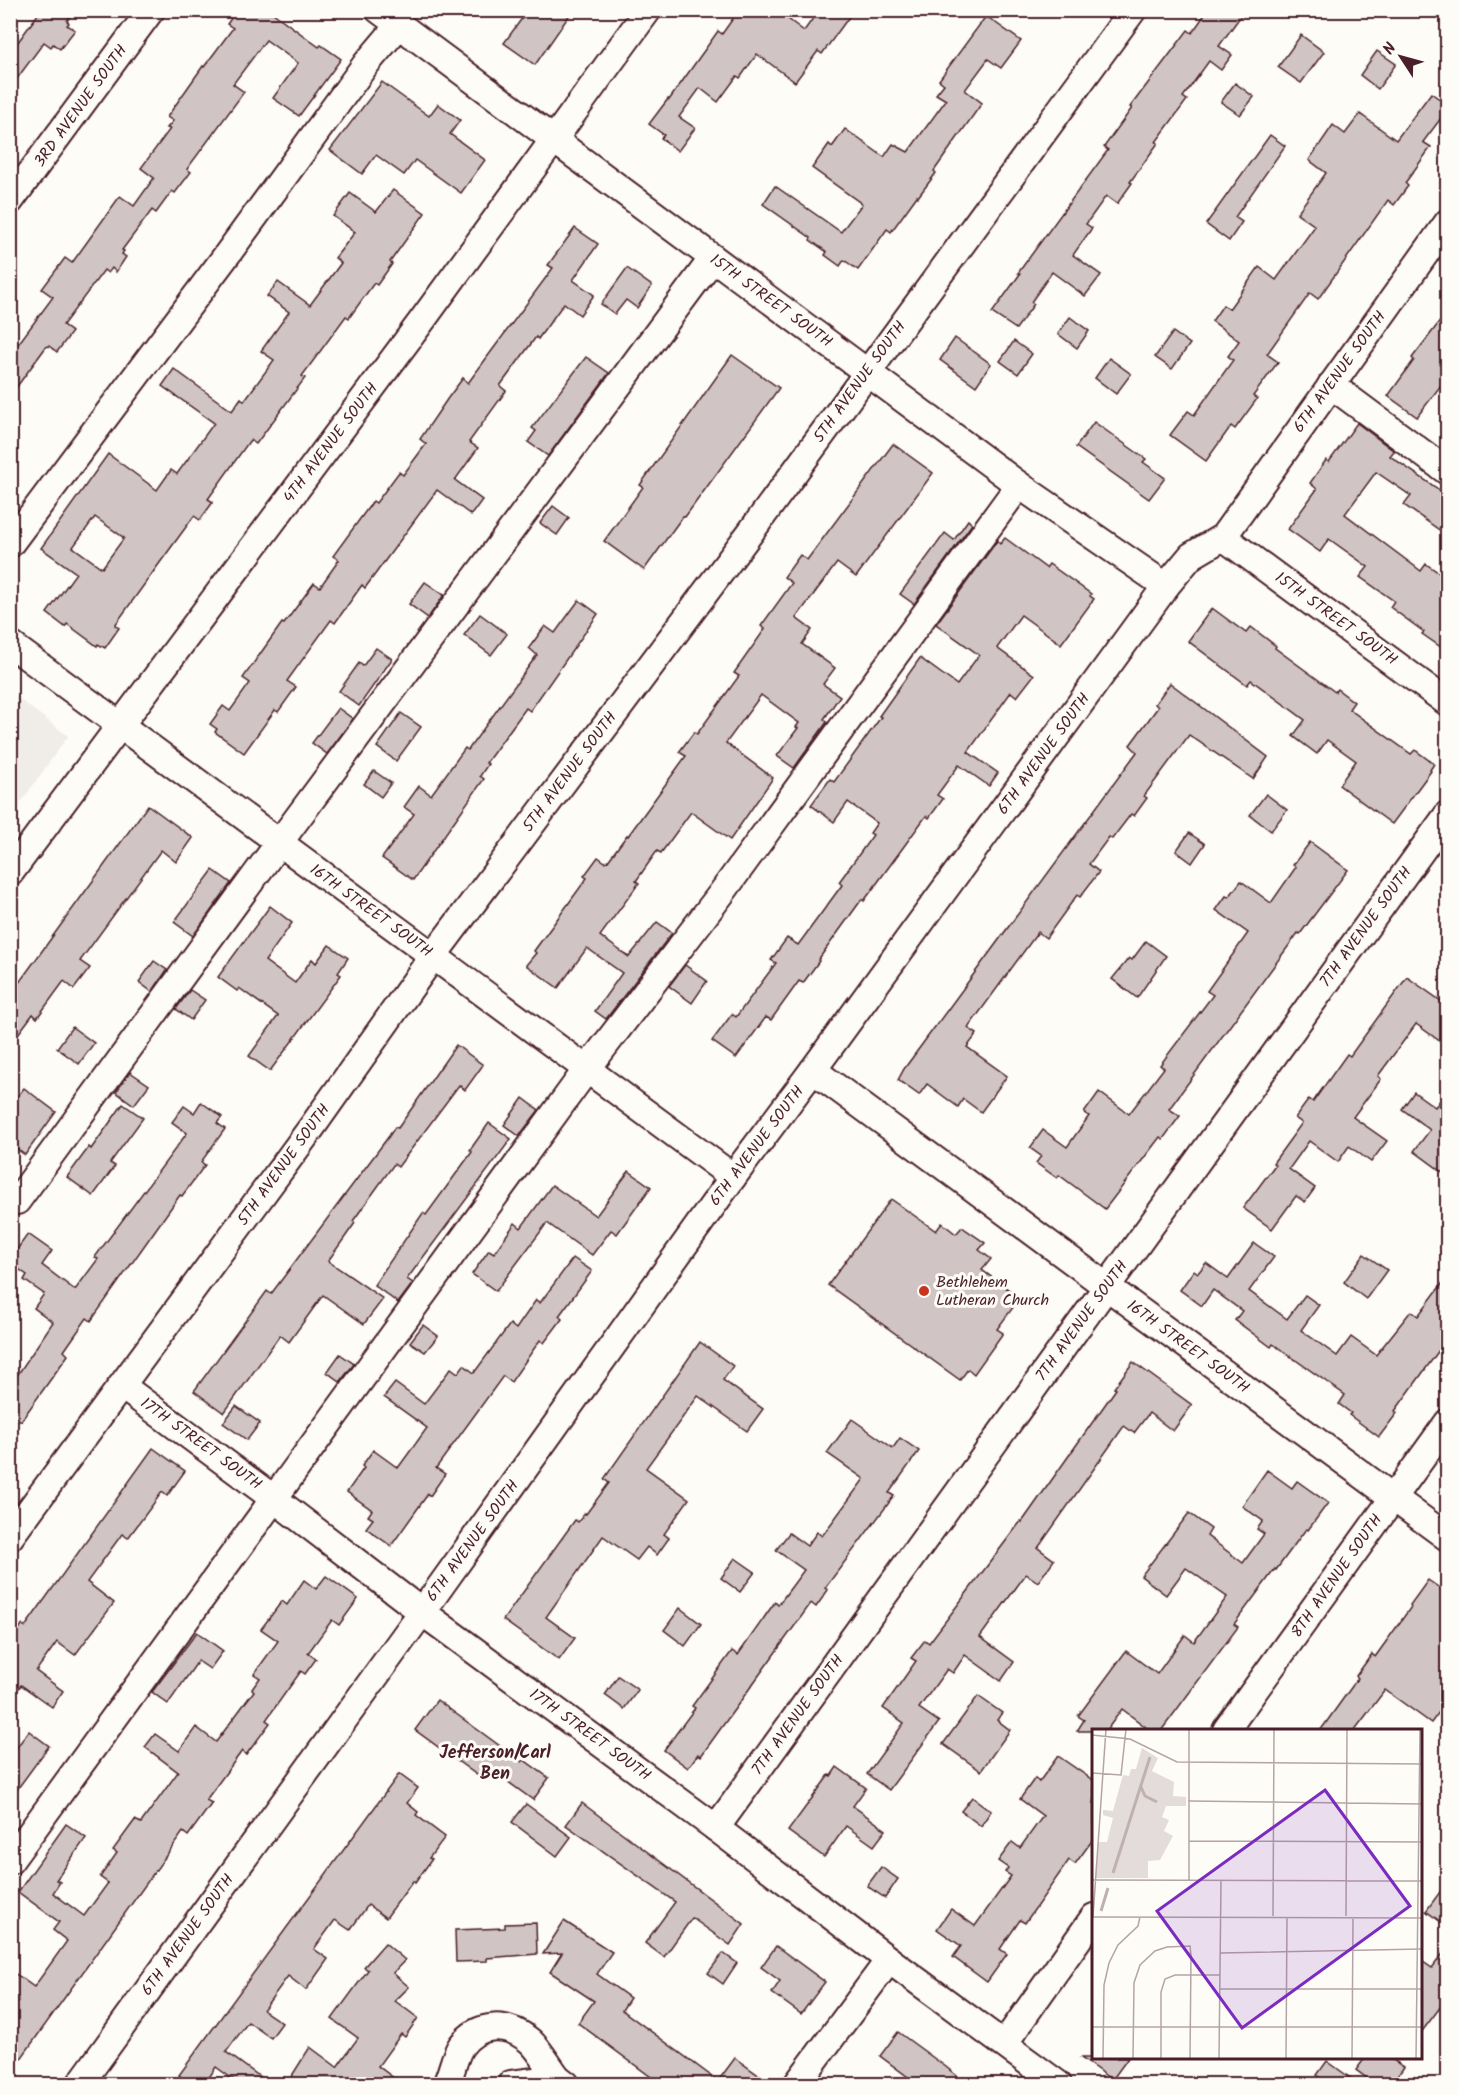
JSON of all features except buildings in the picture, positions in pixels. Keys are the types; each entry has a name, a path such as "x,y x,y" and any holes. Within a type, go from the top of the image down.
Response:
{"street":[{"name":"3RD AVENUE SOUTH","path":"10,201 151,10"},
{"name":"4TH AVENUE SOUTH","path":"10,873 421,322 648,10"},
{"name":"5TH AVENUE SOUTH","path":"10,1537 312,1127 433,956 750,533 1134,10"},
{"name":"15TH STREET SOUTH","path":"389,18 1019,485 1166,586"},
{"path":"10,544 226,256 366,64 389,18"},
{"name":"6TH AVENUE SOUTH","path":"80,2085 733,1177 1166,586 1191,556 1223,537 1448,222"},
{"path":"17,1201 712,258"},
{"path":"1331,385 1448,472"},
{"path":"10,1861 273,1498 588,1070 721,894 1019,485"},
{"name":"15TH STREET SOUTH","path":"1223,537 1448,703"},
{"name":"16TH STREET SOUTH","path":"10,644 733,1177"},
{"name":"7TH AVENUE SOUTH","path":"716,1828 1448,814"},
{"name":"16TH STREET SOUTH","path":"813,1070 1448,1538"},
{"name":"17TH STREET SOUTH","path":"122,1386 1058,2085"},
{"name":"8TH AVENUE SOUTH","path":"1227,1729 1448,1422"},
{"path":"1004,2044 1092,1920"},
{"path":"797,2085 889,1960"},
{"path":"446,2085 460,2047 477,2031 496,2027 515,2032 531,2042 562,2081"},
{"path":"511,2085 562,2081"}],"shaded area":[{"path":"11,693 68,736 11,816"}],"place":[{"name":"Bethlehem Lutheran Church","path":"924,1291"}],"district":[{"name":"Jefferson/Carl Ben","path":"495,1763"}]}
